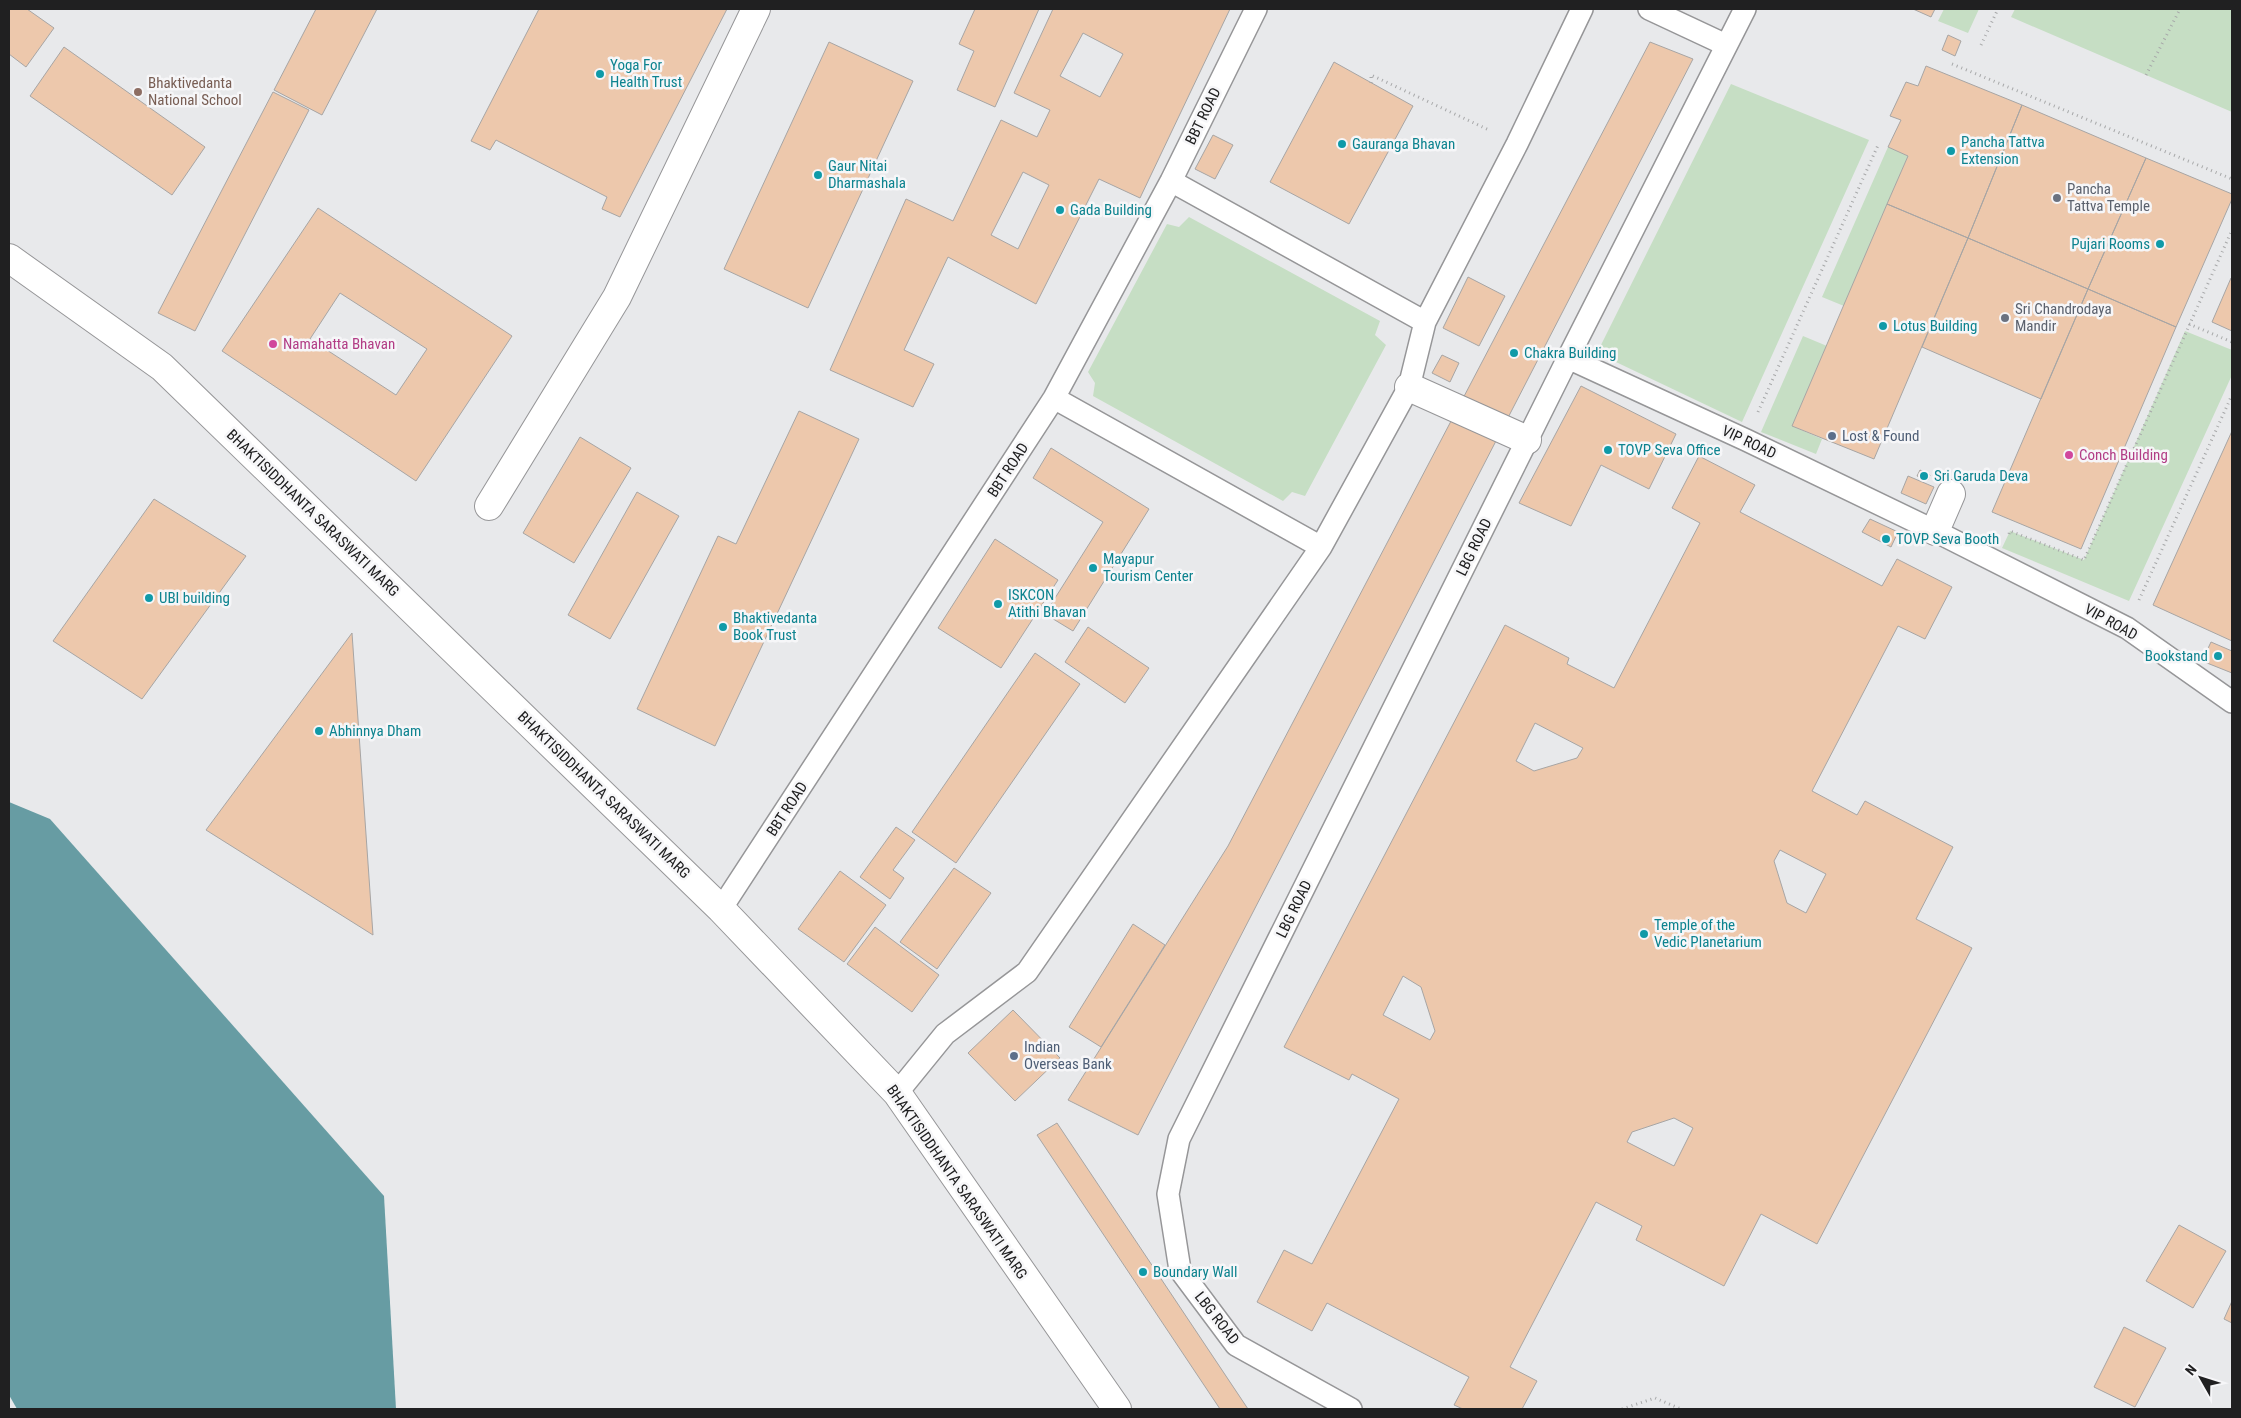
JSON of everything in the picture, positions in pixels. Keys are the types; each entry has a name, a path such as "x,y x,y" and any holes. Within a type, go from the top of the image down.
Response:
{"main road":[{"path":"489,506 617,297 756,9"},
{"name":"BHAKTISIDDHANTA SARASWATI MARG","path":"9,258 162,368 721,909 897,1093 1118,1409"},
{"path":"1410,387 1527,440"},
{"path":"1935,531 1951,494"}],"lane":[{"name":"BBT ROAD","path":"721,909 1054,398 1171,181 1256,9"},
{"path":"897,1093 945,1034 1027,972 1322,547 1410,387 1424,322 1517,144 1582,9"},
{"path":"1649,9 1726,45"},
{"path":"1568,358 1745,9"},
{"path":"1171,181 1424,322"},
{"name":"VIP ROAD","path":"1568,358 1746,440 1935,531 2127,628 2232,702"},
{"name":"LBG ROAD","path":"1351,1409 1236,1345 1180,1270 1168,1194 1179,1139 1568,358"},
{"path":"1054,398 1322,547"}],"path":[{"path":"1981,45 1998,9"},
{"path":"2146,75 2180,9"},
{"path":"1952,64 2232,179"},
{"path":"1371,83 1371,75 1517,144"},
{"path":"1746,440 1879,143"},
{"path":"2006,539 2010,531 2084,560 2232,230"},
{"path":"2189,324 2232,342"},
{"path":"2127,628 2232,395"},
{"path":"1622,1409 1656,1398 1681,1409"}],"green space":[{"path":"1944,9 1979,9 1968,33 1938,21"},
{"path":"2015,9 2232,9 2232,112 2011,17"},
{"path":"1731,84 1869,140 1742,422 1597,353"},
{"path":"1888,147 1908,156 1844,306 1822,297"},
{"path":"1189,217 1380,321 1375,335 1386,345 1305,496 1292,492 1283,501 1093,396 1095,383 1088,372 1167,224 1179,227"},
{"path":"2185,331 2232,350 2232,375 2129,601 2002,548 2010,531 2084,560"},
{"path":"1803,336 1827,346 1792,426 1822,439 1816,454 1761,432"}],"water":[{"path":"9,802 50,819 384,1196 396,1409 17,1409 9,1395"}],"building":[{"path":"9,9 27,9 54,28 26,67 9,54"},
{"path":"316,9 377,9 322,115 274,90"},
{"name":"Yoga For Health Trust","path":"539,9 727,9 620,217 602,209 607,197 496,140 490,150 471,141"},
{"path":"975,9 1039,9 995,107 957,90 974,51 959,44"},
{"name":"Gada Building","path":"1053,9 1230,9 1140,198 1099,179 1036,304 948,257 904,350 934,364 913,407 830,370 906,199 953,221 1001,120 1037,137 1050,110 1014,93","holes":["1083,33 1123,54 1100,97 1060,76","1023,172 1049,185 1018,249 991,235"]},
{"path":"1913,9 1935,9 1931,17"},
{"path":"1948,35 1961,41 1955,56 1942,50"},
{"name":"Gaur Nitai Dharmashala","path":"829,42 913,81 808,308 724,269"},
{"name":"Chakra Building","path":"1650,42 1693,59 1138,1135 1068,1100 1228,846"},
{"path":"64,47 205,147 172,195 30,96"},
{"name":"Gauranga Bhavan","path":"1334,62 1413,106 1349,224 1270,182"},
{"name":"Pancha Tattva Extension","path":"1926,66 2022,105 1968,238 1887,204 1908,156 1888,147 1901,120 1890,116 1906,82 1918,86"},
{"path":"273,92 309,110 195,331 158,313"},
{"name":"Pancha Tattva Temple","path":"2022,105 2146,158 2088,289 1968,238"},
{"path":"1213,135 1233,145 1215,179 1195,169"},
{"name":"Pujari Rooms","path":"2146,158 2232,194 2232,199 2176,327 2088,289"},
{"name":"Lotus Building","path":"1887,204 1968,238 1874,459 1792,426"},
{"name":"Namahatta Bhavan","path":"318,208 512,336 416,481 222,351","holes":["340,293 427,349 396,395 310,339"]},
{"name":"Sri Chandrodaya Mandir","path":"1968,238 2088,289 2041,399 1922,347"},
{"path":"1468,277 1505,296 1479,346 1443,328"},
{"path":"2232,278 2232,331 2212,322"},
{"name":"Conch Building","path":"2088,289 2176,327 2081,549 1992,512"},
{"path":"1442,355 1459,363 1450,382 1432,373"},
{"name":"TOVP Seva Office","path":"1581,386 1676,434 1649,489 1601,465 1571,526 1519,503"},
{"name":"Bhaktivedanta Book Trust","path":"799,411 859,439 715,746 637,709 718,536 736,544"},
{"path":"2232,431 2232,641 2153,605"},
{"path":"580,437 631,468 574,563 523,533"},
{"name":"Mayapur Tourism Center","path":"1051,448 1149,509 1073,631 1045,614 1103,522 1033,478"},
{"name":"Temple of the Vedic Planetarium","path":"1699,456 1755,485 1740,512 1882,586 1897,559 1952,587 1925,639 1898,626 1812,791 1857,815 1865,801 1953,847 1916,919 1972,948 1817,1244 1761,1214 1724,1286 1636,1240 1642,1226 1596,1202 1510,1367 1537,1381 1522,1409 1463,1409 1454,1405 1469,1377 1327,1303 1312,1331 1257,1302 1284,1250 1312,1264 1399,1099 1352,1074 1349,1080 1284,1047 1505,625 1569,658 1567,664 1614,688 1700,523 1672,508","holes":["1535,723 1583,748 1577,758 1534,771 1516,761","1780,850 1826,874 1806,913 1787,903 1774,861","1403,976 1421,987 1435,1031 1430,1040 1383,1015","1674,1118 1693,1128 1674,1166 1627,1142 1632,1132"]},
{"name":"Sri Garuda Deva","path":"1920,470 1930,475 1928,480 1917,476"},
{"path":"1908,476 1934,487 1926,504 1901,493"},
{"path":"637,492 679,516 610,639 568,615"},
{"name":"UBI building","path":"154,499 246,556 142,699 53,641"},
{"name":"TOVP Seva Booth","path":"1870,519 1898,532 1891,547 1862,532"},
{"name":"ISKCON Atithi Bhavan","path":"995,539 1058,580 1001,668 938,628"},
{"path":"1088,627 1149,668 1125,703 1065,662"},
{"name":"Abhinnya Dham","path":"352,633 373,935 206,830"},
{"name":"Bookstand","path":"2211,642 2232,651 2232,673 2202,661"},
{"path":"1035,653 1080,684 956,863 912,832"},
{"path":"896,827 915,840 893,870 904,878 890,899 860,877"},
{"path":"954,868 991,893 937,969 900,942"},
{"path":"840,871 886,905 844,962 798,929"},
{"path":"1133,924 1165,945 1101,1047 1069,1027"},
{"path":"875,927 939,975 912,1012 847,964"},
{"name":"Indian Overseas Bank","path":"1013,1010 1060,1058 1015,1101 968,1053"},
{"name":"Boundary Wall","path":"1057,1123 1248,1409 1220,1409 1037,1135"},
{"path":"2179,1225 2226,1251 2193,1308 2146,1281"},
{"path":"2232,1301 2232,1323 2224,1319"},
{"path":"2124,1327 2166,1348 2135,1407 2094,1387"}],"place":[{"name":"Yoga For Health Trust","path":"600,74"},
{"name":"Bhaktivedanta National School","path":"138,92"},
{"name":"Gauranga Bhavan","path":"1342,144"},
{"name":"Pancha Tattva Extension","path":"1951,151"},
{"name":"Gaur Nitai Dharmashala","path":"818,175"},
{"name":"Pancha Tattva Temple","path":"2057,198"},
{"name":"Gada Building","path":"1060,210"},
{"name":"Pujari Rooms","path":"2160,244"},
{"name":"Sri Chandrodaya Mandir","path":"2005,318"},
{"name":"Lotus Building","path":"1883,326"},
{"name":"Namahatta Bhavan","path":"273,344"},
{"name":"Chakra Building","path":"1514,353"},
{"name":"Lost & Found","path":"1832,436"},
{"name":"TOVP Seva Office","path":"1608,450"},
{"name":"Conch Building","path":"2069,455"},
{"name":"Sri Garuda Deva","path":"1924,476"},
{"name":"TOVP Seva Booth","path":"1886,539"},
{"name":"Mayapur Tourism Center","path":"1093,568"},
{"name":"UBI building","path":"149,598"},
{"name":"ISKCON Atithi Bhavan","path":"998,604"},
{"name":"Bhaktivedanta Book Trust","path":"723,627"},
{"name":"Bookstand","path":"2218,656"},
{"name":"Abhinnya Dham","path":"319,731"},
{"name":"Temple of the Vedic Planetarium","path":"1644,934"},
{"name":"Indian Overseas Bank","path":"1014,1056"},
{"name":"Boundary Wall","path":"1143,1272"}]}
